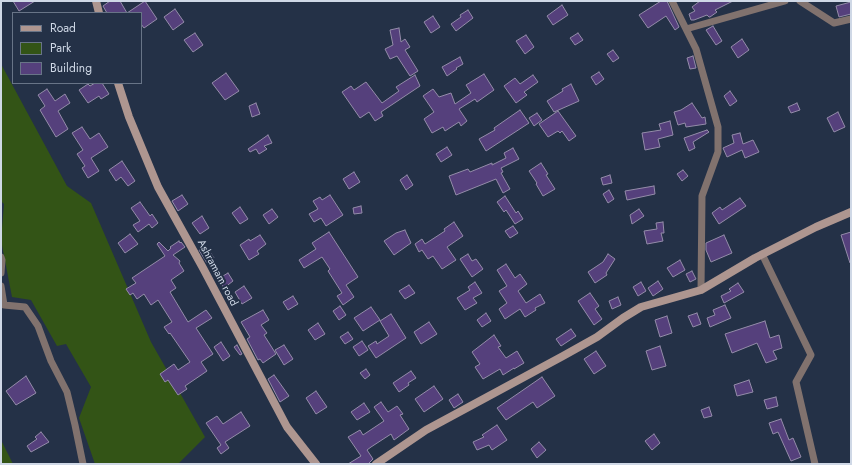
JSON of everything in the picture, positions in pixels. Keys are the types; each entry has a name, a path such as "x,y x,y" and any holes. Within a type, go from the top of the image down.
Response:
{"street":[{"path":"96,1 99,12"},
{"path":"672,1 696,49 718,127 718,152 702,196 701,290"},
{"path":"686,29 785,1"},
{"path":"800,1 834,23 851,19"},
{"name":"Ashramam road","path":"118,84 129,118 158,187 203,268 287,427 316,464"},
{"path":"376,464 426,430 597,337 641,307 701,290 762,254 816,227 851,212"},
{"path":"762,254 811,355 796,382 815,464"},
{"path":"1,257 1,273"},
{"path":"1,286 4,305 25,307 38,326 51,361 67,392 76,425 83,464"}],"green space":[{"path":"1,64 67,186 91,203 151,342 205,437 178,464 95,464 79,418 91,387 66,344 57,346 31,300 12,297 1,240 4,204 1,201"},
{"path":"1,440 13,464 1,464"}],"building":[{"path":"13,1 35,1 19,11"},
{"path":"110,1 120,1 126,12 106,12 103,6"},
{"path":"145,1 157,19 144,28 142,25 142,12 128,12"},
{"path":"661,1 667,1 679,27 675,30 666,16 648,28 639,15"},
{"path":"700,1 733,1 715,10 717,12 710,17 707,15 691,20 689,14 695,11 692,7"},
{"path":"851,2 851,14 839,17 836,6"},
{"path":"562,5 568,15 553,25 547,16"},
{"path":"175,9 184,22 173,30 164,17"},
{"path":"468,10 473,18 456,31 451,24 461,17 460,15"},
{"path":"433,16 440,27 431,33 424,22"},
{"path":"713,26 722,41 716,45 706,30"},
{"path":"399,28 401,42 405,39 410,47 405,50 418,71 410,76 397,56 390,59 385,49 393,45 390,30"},
{"path":"195,33 203,45 193,52 184,40"},
{"path":"578,33 583,40 575,45 570,38"},
{"path":"526,35 534,47 525,54 516,41"},
{"path":"742,39 749,50 738,58 731,47"},
{"path":"613,50 619,58 613,62 607,54"},
{"path":"693,56 696,68 690,69 687,58"},
{"path":"460,57 463,64 447,76 442,67"},
{"path":"599,72 604,79 596,85 591,77"},
{"path":"226,73 239,91 225,100 212,83"},
{"path":"484,74 494,90 477,102 475,99 459,109 467,121 461,126 459,122 445,131 443,127 432,133 424,119 434,112 423,96 433,89 439,97 451,93 455,104 471,93 466,85"},
{"path":"415,75 420,86 381,112 383,116 375,121 369,112 360,118 342,92 351,86 354,90 366,82 382,103 399,91 396,87"},
{"path":"533,75 538,82 524,92 527,95 516,103 504,86 515,78 520,84"},
{"path":"88,84 90,86 93,84 103,84 109,94 101,99 99,96 88,103 79,90"},
{"path":"571,84 579,101 554,112 547,101"},
{"path":"47,89 55,101 65,94 70,103 58,111 68,129 56,137 40,110 45,106 38,95"},
{"path":"730,91 737,101 730,106 724,96"},
{"path":"256,103 260,114 252,117 249,106"},
{"path":"692,103 702,118 705,117 706,124 686,127 685,123 678,125 674,112 681,110"},
{"path":"797,103 800,110 791,113 788,107"},
{"path":"520,110 529,123 486,151 479,139 495,130 494,128"},
{"path":"558,111 576,136 569,141 562,131 560,133 558,131 548,137 539,124"},
{"path":"838,112 845,127 834,132 827,118"},
{"path":"537,113 542,120 534,126 529,118"},
{"path":"670,121 673,135 658,139 660,147 645,150 642,133 661,130 659,124"},
{"path":"82,127 90,139 99,133 108,147 91,158 99,171 88,178 82,168 85,166 77,154 83,150 72,133"},
{"path":"707,130 709,132 693,142 695,148 689,151 684,138"},
{"path":"740,133 743,144 753,140 759,152 745,158 742,150 727,157 723,148 734,143 732,135"},
{"path":"268,135 272,143 264,146 267,149 259,154 256,149 250,152 248,149"},
{"path":"447,147 452,155 441,162 436,154"},
{"path":"513,148 519,159 501,168 503,172 501,173 510,189 503,193 496,179 456,195 449,176 468,169 470,172 492,163 492,165 506,158 504,153"},
{"path":"122,161 135,181 128,186 121,177 116,181 109,170"},
{"path":"541,163 548,174 546,175 555,189 543,196 529,171"},
{"path":"683,170 688,176 682,181 677,174"},
{"path":"354,172 360,182 349,189 343,179"},
{"path":"407,175 413,185 406,190 400,180"},
{"path":"610,175 612,183 603,185 601,178"},
{"path":"654,186 655,194 627,200 625,191"},
{"path":"609,190 614,199 608,203 603,194"},
{"path":"182,195 188,204 178,211 172,201"},
{"path":"330,195 343,215 326,226 321,218 314,222 309,214 318,209 313,201 320,197 322,200"},
{"path":"505,196 516,213 518,211 523,219 515,224 506,210 504,212 497,202"},
{"path":"740,198 746,206 719,224 712,213 720,207 722,210"},
{"path":"140,202 150,216 152,214 158,223 152,228 149,224 138,232 133,225 140,221 131,208"},
{"path":"361,206 362,213 354,214 353,208"},
{"path":"240,207 248,219 240,224 232,213"},
{"path":"272,209 278,217 269,224 263,215"},
{"path":"639,209 644,216 632,224 630,215"},
{"path":"202,216 209,228 200,234 192,223"},
{"path":"454,222 463,236 447,247 456,260 442,269 433,256 428,259 422,250 419,252 415,244 422,239 425,244 445,231 444,229"},
{"path":"663,222 664,233 661,233 663,241 647,244 644,231 657,229 656,223"},
{"path":"513,226 518,233 510,238 505,231"},
{"path":"405,230 411,243 394,255 384,241 396,233"},
{"path":"329,232 358,277 346,285 354,297 343,305 337,296 342,293 328,271 330,269 322,257 304,268 299,260 316,249 312,243"},
{"path":"851,232 851,262 850,263 841,235"},
{"path":"130,234 138,244 125,253 118,243"},
{"path":"260,235 266,244 257,251 259,254 249,260 240,245 249,239 250,241"},
{"path":"724,235 732,253 711,262 706,250 706,243"},
{"path":"179,241 185,247 173,255 180,261 179,263 184,271 171,280 176,288 170,292 188,322 206,310 212,318 196,328 213,354 201,362 207,371 185,386 187,389 178,395 168,380 165,382 160,374 174,364 178,370 190,362 170,333 169,334 164,327 172,322 158,300 151,305 144,294 137,299 133,293 130,295 126,289 136,283 132,278 165,256 157,244 159,242 168,251 171,248 170,247"},
{"path":"206,246 214,258 207,263 199,250"},
{"path":"468,254 472,261 476,259 483,269 472,277 460,259"},
{"path":"608,254 615,259 606,273 607,275 595,283 588,272 603,262"},
{"path":"680,260 685,270 673,277 667,268"},
{"path":"506,264 515,278 520,274 527,284 518,291 526,303 540,294 545,303 535,308 536,310 525,317 520,309 505,319 499,309 507,303 499,291 507,286 497,270"},
{"path":"692,271 696,279 690,282 686,274"},
{"path":"228,273 233,281 224,288 218,279"},
{"path":"658,281 663,289 653,296 648,288"},
{"path":"475,282 482,293 473,298 477,303 465,310 457,298 470,290 468,287"},
{"path":"641,282 646,291 638,296 633,287"},
{"path":"738,283 744,292 724,303 721,296 731,291 729,289"},
{"path":"409,285 415,293 405,299 399,291"},
{"path":"244,286 252,298 242,304 235,292"},
{"path":"590,293 599,306 595,309 602,319 594,325 578,301"},
{"path":"293,296 298,304 288,310 283,302"},
{"path":"618,297 621,305 612,309 609,301"},
{"path":"725,305 731,318 710,327 707,318 715,315 713,310"},
{"path":"340,306 346,315 339,320 333,311"},
{"path":"371,307 380,320 363,331 354,318"},
{"path":"263,310 269,320 261,325 267,333 264,335 276,354 263,363 260,359 258,360 247,339 250,337 241,322"},
{"path":"486,313 491,321 482,327 477,320"},
{"path":"697,313 701,324 693,327 688,316"},
{"path":"391,314 406,338 376,358 368,346 376,341 377,344 389,336 380,321"},
{"path":"667,316 672,333 660,337 655,320"},
{"path":"765,321 770,338 779,335 782,348 773,351 777,359 766,363 757,343 732,353 725,334"},
{"path":"429,322 437,334 421,344 414,332"},
{"path":"318,323 325,334 315,340 308,330"},
{"path":"571,329 576,336 561,346 556,339"},
{"path":"348,332 353,339 345,344 340,337"},
{"path":"494,335 501,346 498,347 506,358 517,351 524,363 503,375 500,369 483,379 475,367 480,364 472,352"},
{"path":"362,341 368,350 359,356 353,347"},
{"path":"221,342 230,356 223,361 214,347"},
{"path":"237,345 242,354 240,355 234,347"},
{"path":"284,345 293,359 284,365 275,350"},
{"path":"660,346 666,366 652,370 646,351"},
{"path":"596,351 606,366 594,374 584,359"},
{"path":"366,369 370,375 365,379 360,373"},
{"path":"411,371 416,378 408,383 409,385 399,392 393,383"},
{"path":"274,375 289,396 280,402 268,379"},
{"path":"26,376 36,393 16,405 6,391"},
{"path":"542,377 555,396 537,408 533,402 506,420 497,408"},
{"path":"749,380 753,392 737,396 734,385"},
{"path":"434,386 443,399 424,412 415,399"},
{"path":"316,391 327,407 316,414 306,398"},
{"path":"458,394 463,402 454,408 449,400"},
{"path":"776,397 778,406 767,409 764,400"},
{"path":"381,402 388,412 397,406 403,414 400,415 409,429 394,440 391,434 367,450 373,459 368,464 348,464 361,456 348,437 360,430 363,435 384,421 374,407"},
{"path":"364,403 370,412 357,420 351,412"},
{"path":"709,407 712,416 704,418 701,410"},
{"path":"241,412 250,426 225,442 229,448 221,454 217,448 221,445 206,423 217,416 223,424"},
{"path":"781,419 789,440 793,438 801,457 791,461 778,432 773,434 769,423"},
{"path":"497,425 507,440 492,450 489,445 477,450 473,442 484,437 482,435"},
{"path":"41,432 49,442 31,452 27,446 37,439 35,437"},
{"path":"654,434 660,443 652,450 645,441"},
{"path":"539,442 546,450 537,458 531,449"}]}
